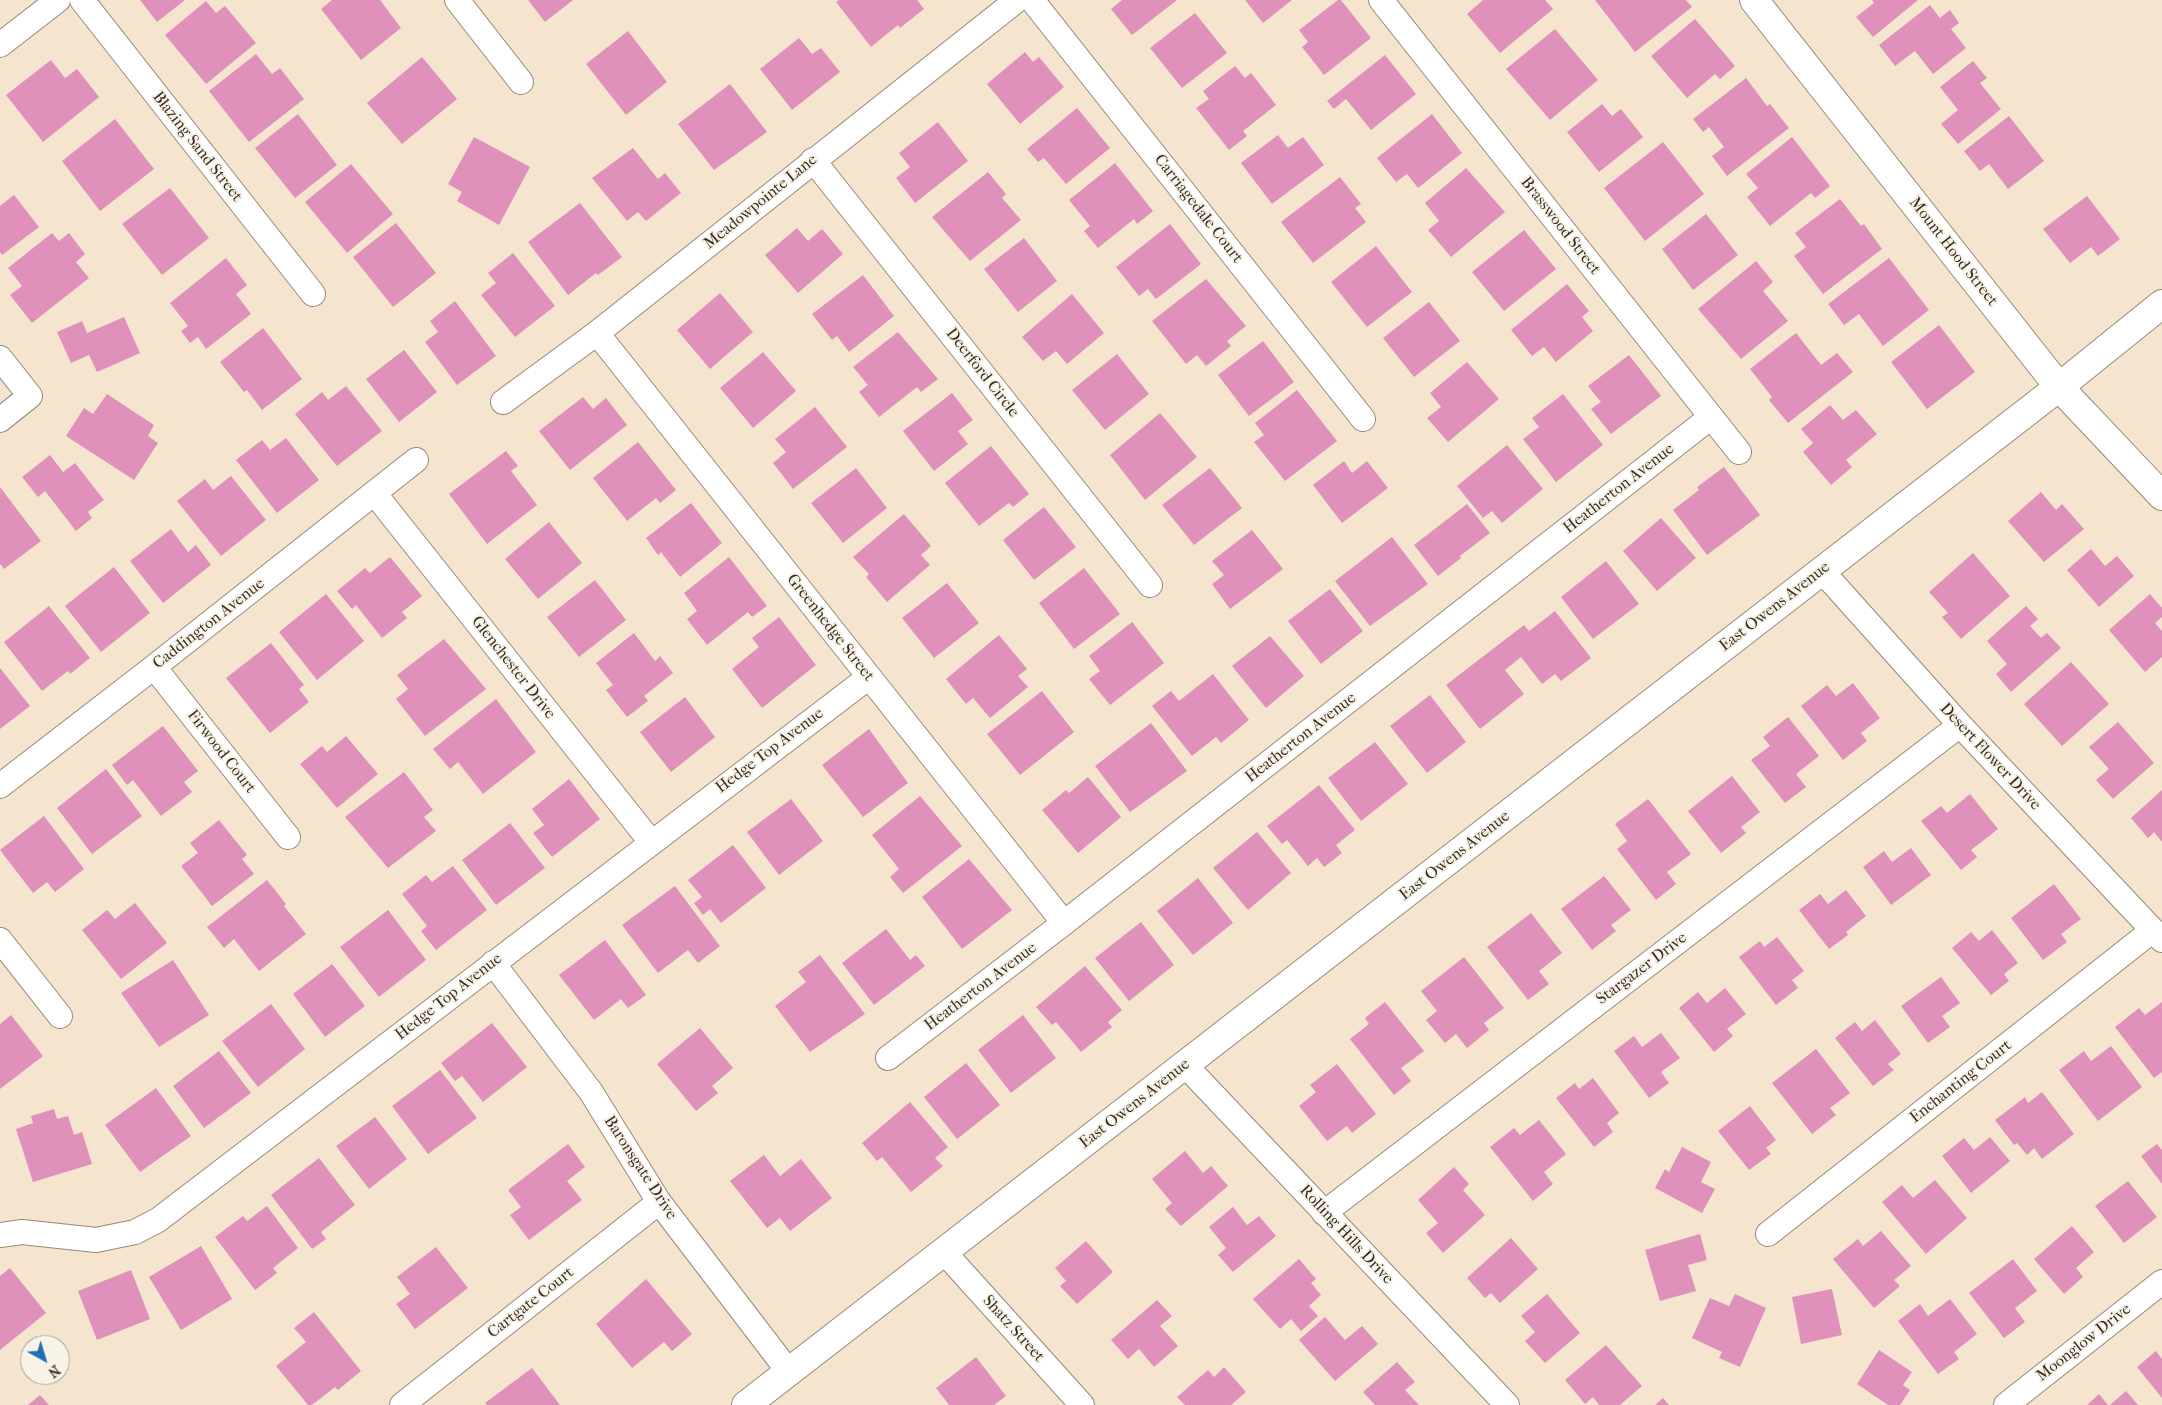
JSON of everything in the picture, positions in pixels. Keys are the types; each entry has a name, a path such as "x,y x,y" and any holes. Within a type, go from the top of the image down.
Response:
{"main road":[{"name":"Mount Hood Street","path":"1754,0 2059,387 2162,496"},
{"name":"East Owens Avenue","path":"746,1405 2059,387 2162,304"}],"street":[{"path":"0,45 58,0"},
{"name":"Blazing Sand Street","path":"82,0 313,294"},
{"path":"457,0 521,82"},
{"name":"Meadowpointe Lane","path":"503,402 597,333 1017,0"},
{"name":"Carriagedale Court","path":"1032,0 1363,419"},
{"name":"Brasswood Street","path":"1382,0 1739,452"},
{"name":"Deerford Circle","path":"813,160 1150,585"},
{"name":"Greenhedge Street","path":"597,333 1064,923"},
{"path":"0,358 30,396 0,420"},
{"name":"Heatherton Avenue","path":"888,1058 1064,923 1711,417"},
{"name":"Caddington Avenue","path":"0,786 416,460"},
{"name":"Glenchester Drive","path":"375,494 651,842"},
{"name":"Desert Flower Drive","path":"1822,571 1960,725 2158,935"},
{"name":"Firwood Court","path":"154,667 288,837"},
{"name":"Hedge Top Avenue","path":"0,1235 22,1232 96,1240 135,1232 158,1220 869,676"},
{"name":"Stargazer Drive","path":"1324,1213 1960,725"},
{"name":"Enchanting Court","path":"1768,1234 2158,935"},
{"path":"0,940 60,1016"},
{"name":"Baronsgate Drive","path":"494,963 591,1092 659,1202 790,1372"},
{"name":"Rolling Hills Drive","path":"1185,1065 1506,1405"},
{"name":"Cartgate Court","path":"402,1405 659,1202"},
{"name":"Shatz Street","path":"944,1252 1072,1402"},
{"name":"Moonglow Drive","path":"2006,1405 2162,1282"}],"building":[{"path":"140,0 185,0 157,22"},
{"path":"332,0 380,0 401,28 361,60 321,9"},
{"path":"528,0 573,0 545,22"},
{"path":"839,0 917,0 924,9 900,28 898,25 871,47 836,2"},
{"path":"1122,0 1177,0 1132,35 1111,9"},
{"path":"1245,0 1292,0 1263,23"},
{"path":"1338,0 1341,0 1371,38 1324,75 1302,47 1308,42 1299,30"},
{"path":"1483,0 1545,0 1553,9 1500,53 1467,14"},
{"path":"1595,0 1686,0 1692,7 1635,52"},
{"path":"1872,0 1918,0 1873,37 1856,17 1874,3"},
{"path":"206,1 216,13 225,6 256,43 206,84 165,35"},
{"path":"1930,5 1940,18 1950,10 1959,23 1951,29 1966,48 1933,74 1915,51 1895,66 1879,45"},
{"path":"1195,13 1227,53 1182,88 1150,48"},
{"path":"1695,19 1735,66 1720,79 1715,74 1687,98 1651,56"},
{"path":"1555,29 1598,80 1550,120 1506,69"},
{"path":"628,31 667,82 626,115 586,64"},
{"path":"799,38 812,54 821,48 840,72 792,110 760,69"},
{"path":"1025,52 1033,62 1039,57 1064,87 1020,124 987,84"},
{"path":"256,54 272,74 280,68 304,99 249,142 209,91"},
{"path":"1385,55 1416,94 1371,130 1346,99 1334,109 1327,101"},
{"path":"422,57 457,99 402,144 367,103"},
{"path":"51,60 65,78 77,69 99,97 43,142 6,95"},
{"path":"1973,61 1987,78 1980,83 2001,109 1958,144 1941,124 1958,110 1940,87"},
{"path":"1235,66 1245,78 1251,73 1276,105 1243,131 1247,136 1229,150 1196,108 1209,99 1203,91"},
{"path":"1746,78 1767,106 1770,104 1789,128 1727,176 1712,156 1724,147 1709,127 1703,132 1693,119"},
{"path":"730,84 767,132 714,170 678,124"},
{"path":"1602,104 1612,116 1621,109 1643,137 1599,172 1567,132"},
{"path":"1077,108 1110,148 1066,184 1044,158 1038,162 1027,149"},
{"path":"298,114 337,165 295,198 255,148"},
{"path":"1432,114 1462,153 1418,188 1407,174 1396,182 1377,158"},
{"path":"2009,116 2044,161 2008,189 1989,164 1980,171 1964,151"},
{"path":"115,119 154,169 100,211 62,161"},
{"path":"938,122 968,161 915,203 896,178 910,167 899,153"},
{"path":"1278,135 1288,148 1303,137 1324,165 1272,204 1241,163"},
{"path":"474,137 530,167 499,225 457,201 462,192 448,184"},
{"path":"1792,137 1830,186 1815,198 1811,193 1770,226 1747,197 1758,188 1746,174"},
{"path":"1663,142 1704,194 1645,241 1604,188"},
{"path":"633,148 658,179 665,173 681,193 646,221 638,212 627,221 592,178"},
{"path":"1115,163 1153,211 1137,224 1134,219 1098,248 1084,231 1090,226 1069,200"},
{"path":"351,164 393,214 347,253 305,202"},
{"path":"1466,168 1505,212 1451,257 1428,230 1439,221 1425,203"},
{"path":"988,172 1006,194 1002,198 1021,220 970,261 932,217"},
{"path":"1340,177 1361,204 1355,208 1366,222 1313,263 1281,222"},
{"path":"170,188 209,238 162,275 122,224"},
{"path":"14,195 39,227 2,255 0,252 0,206"},
{"path":"2087,196 2120,239 2098,256 2091,247 2070,263 2043,229"},
{"path":"1840,199 1861,226 1864,224 1882,249 1823,294 1794,256 1806,247 1795,233"},
{"path":"580,203 622,257 598,275 596,273 568,295 528,242"},
{"path":"1706,214 1738,255 1693,290 1662,249"},
{"path":"396,223 436,273 393,307 353,257"},
{"path":"1170,224 1201,264 1156,299 1148,289 1139,296 1116,267"},
{"path":"797,228 808,241 822,229 843,254 798,293 765,255"},
{"path":"1524,230 1556,269 1504,311 1472,272"},
{"path":"52,233 59,241 69,233 85,254 76,262 89,278 32,323 10,295 22,286 8,268"},
{"path":"1024,238 1057,281 1018,312 984,269"},
{"path":"1376,246 1412,292 1367,327 1331,282"},
{"path":"513,253 555,306 515,337 481,295 496,283 488,273"},
{"path":"226,258 247,285 236,294 251,314 206,349 198,337 190,343 181,331 188,326 170,303"},
{"path":"1889,258 1929,310 1883,346 1859,314 1844,325 1828,304"},
{"path":"1756,261 1773,282 1763,291 1788,321 1741,359 1698,309"},
{"path":"863,275 894,316 849,352 837,336 832,340 812,314"},
{"path":"1206,279 1246,326 1227,341 1231,346 1206,366 1197,355 1186,364 1152,321"},
{"path":"1567,284 1589,311 1582,317 1593,331 1556,362 1544,347 1532,356 1511,330"},
{"path":"720,293 753,332 710,369 677,330"},
{"path":"1072,294 1104,333 1067,364 1056,351 1043,361 1022,337"},
{"path":"455,301 496,356 457,385 425,342 438,332 430,321"},
{"path":"1429,302 1460,341 1414,377 1383,338"},
{"path":"124,317 140,353 97,372 89,355 71,363 57,332 82,321 87,333"},
{"path":"1939,325 1975,372 1927,409 1891,362"},
{"path":"263,328 302,379 262,410 247,390 244,392 220,362"},
{"path":"898,332 938,379 921,392 917,387 879,417 859,392 868,385 853,367"},
{"path":"1796,333 1821,365 1837,353 1853,372 1788,423 1769,400 1772,397 1750,369"},
{"path":"1263,341 1294,382 1249,416 1218,375"},
{"path":"404,350 437,392 399,422 366,379"},
{"path":"763,352 796,391 753,428 720,388"},
{"path":"1117,354 1149,394 1105,430 1072,390"},
{"path":"1629,355 1661,396 1611,434 1591,409 1601,402 1588,386"},
{"path":"1467,362 1499,399 1448,442 1427,418 1441,407 1430,393"},
{"path":"346,386 382,431 337,466 295,414 322,392 328,400"},
{"path":"1297,390 1337,441 1285,481 1254,442 1264,435 1255,423"},
{"path":"952,393 973,420 958,431 968,444 934,471 903,431"},
{"path":"107,394 154,425 148,436 158,443 134,480 66,436 84,408 93,414"},
{"path":"1563,394 1603,445 1556,482 1523,439 1539,427 1532,418"},
{"path":"583,397 593,409 606,398 627,425 570,470 539,431"},
{"path":"1830,405 1843,420 1856,410 1877,434 1846,460 1852,467 1831,485 1803,452 1813,443 1801,429"},
{"path":"815,407 847,447 793,489 773,463 786,452 775,439"},
{"path":"1160,413 1197,457 1145,500 1110,455"},
{"path":"286,438 319,480 277,513 236,460 262,440 270,450"},
{"path":"638,442 676,490 660,503 656,498 627,521 593,478"},
{"path":"1507,445 1543,489 1502,523 1492,511 1483,518 1457,486"},
{"path":"991,446 1029,494 1013,507 1009,503 979,526 945,483"},
{"path":"506,451 518,466 511,471 537,505 487,544 449,494"},
{"path":"50,455 63,472 75,463 104,500 88,512 92,518 76,531 45,491 38,497 22,477"},
{"path":"1344,461 1352,473 1367,461 1388,488 1342,523 1313,485"},
{"path":"1724,467 1760,515 1707,555 1673,510 1699,490 1697,487"},
{"path":"856,468 887,508 843,543 811,503"},
{"path":"1210,468 1242,508 1194,545 1162,505"},
{"path":"231,476 266,520 221,556 177,501 205,479 213,490"},
{"path":"0,487 41,541 4,569 0,564"},
{"path":"2041,492 2056,510 2062,504 2084,529 2044,562 2008,521"},
{"path":"691,503 722,543 680,577 661,552 658,555 646,538"},
{"path":"1467,504 1490,533 1438,576 1414,545"},
{"path":"1044,507 1076,547 1034,580 1003,540"},
{"path":"904,514 931,546 921,555 930,565 887,602 866,577 869,574 853,557"},
{"path":"1661,518 1696,558 1657,591 1623,551"},
{"path":"549,522 582,563 538,599 505,559"},
{"path":"171,529 188,552 196,545 211,565 163,603 130,561"},
{"path":"1252,530 1283,569 1230,609 1212,584 1224,575 1212,561"},
{"path":"1392,537 1428,584 1370,626 1335,581"},
{"path":"2091,549 2105,566 2117,556 2134,576 2099,607 2067,570"},
{"path":"1973,553 2010,596 1961,639 1942,617 1948,613 1929,592"},
{"path":"390,557 422,596 402,612 407,618 382,638 356,605 352,609 337,591 365,568 370,573"},
{"path":"729,557 767,606 752,617 748,612 707,645 687,619 697,611 684,593"},
{"path":"1606,561 1639,604 1593,639 1561,597"},
{"path":"114,567 150,613 101,652 65,606"},
{"path":"1084,568 1120,614 1074,649 1039,603"},
{"path":"595,580 626,620 579,657 547,617"},
{"path":"947,583 979,623 934,658 902,618"},
{"path":"1330,589 1363,631 1321,664 1288,621"},
{"path":"326,594 364,641 317,680 279,632"},
{"path":"2150,594 2162,608 2162,617 2155,623 2162,631 2162,657 2145,672 2109,630"},
{"path":"49,606 90,658 70,674 68,671 42,691 4,642"},
{"path":"2026,606 2038,619 2030,626 2041,638 2047,633 2061,648 2011,692 1996,674 2007,664 1987,641"},
{"path":"1555,611 1591,658 1561,681 1555,674 1542,684 1521,657 1505,670 1524,694 1480,729 1446,685 1524,625 1529,631"},
{"path":"779,617 816,665 762,708 732,669 759,647 752,638"},
{"path":"1132,622 1164,663 1110,705 1089,679 1100,671 1089,656"},
{"path":"634,633 655,661 660,656 673,673 644,696 648,701 627,717 606,690 613,685 596,663"},
{"path":"999,635 1027,669 1018,676 1028,687 990,718 973,698 966,704 946,679"},
{"path":"1270,636 1304,676 1266,708 1232,666"},
{"path":"444,639 486,689 425,736 396,699 408,689 397,675"},
{"path":"271,643 304,685 299,689 309,702 270,733 226,678"},
{"path":"2071,662 2109,704 2062,746 2024,704"},
{"path":"0,668 30,706 0,729"},
{"path":"1213,674 1249,720 1221,743 1216,737 1192,756 1152,706 1171,691 1179,701"},
{"path":"1853,683 1880,718 1861,733 1867,741 1843,760 1801,706 1827,685 1836,696"},
{"path":"1042,691 1074,732 1020,775 987,734"},
{"path":"1430,695 1466,742 1427,773 1390,726"},
{"path":"685,697 715,737 671,772 640,732"},
{"path":"496,699 536,752 483,794 458,762 450,769 433,749"},
{"path":"1788,717 1819,756 1796,774 1806,787 1785,803 1751,760 1770,746 1763,737"},
{"path":"2118,722 2154,763 2113,799 2096,780 2109,769 2089,747"},
{"path":"1151,723 1187,771 1130,812 1095,766"},
{"path":"163,726 198,771 184,782 192,792 161,816 133,780 127,785 112,765"},
{"path":"869,729 908,783 863,817 822,765"},
{"path":"346,736 378,774 337,808 300,764 322,746 327,752"},
{"path":"1375,742 1408,784 1361,821 1328,778"},
{"path":"106,769 142,816 92,854 57,808"},
{"path":"404,772 433,810 424,817 436,831 388,868 345,817"},
{"path":"1732,776 1760,812 1741,827 1746,833 1721,853 1688,811"},
{"path":"1088,777 1121,817 1078,853 1042,810 1066,790 1069,793"},
{"path":"569,779 600,819 552,857 533,833 544,825 532,809"},
{"path":"1319,785 1355,830 1336,845 1342,853 1324,867 1317,858 1308,866 1287,840 1282,844 1267,826"},
{"path":"2162,790 2162,842 2154,832 2148,838 2131,818"},
{"path":"1970,794 1998,829 1971,850 1977,857 1961,870 1921,821 1941,806 1947,813"},
{"path":"920,796 962,846 903,893 890,877 899,869 872,835"},
{"path":"791,799 823,841 779,875 747,832"},
{"path":"1648,799 1691,854 1667,872 1676,884 1656,900 1617,849 1627,841 1615,824"},
{"path":"44,816 84,869 55,892 47,882 33,893 0,850"},
{"path":"219,820 247,855 242,859 254,874 212,906 181,866 198,853 190,843"},
{"path":"510,823 545,868 496,905 462,860"},
{"path":"1257,832 1291,873 1248,910 1213,868"},
{"path":"733,845 766,888 721,923 710,909 703,915 694,903 702,897 688,880"},
{"path":"1911,848 1931,875 1891,905 1863,867 1884,851 1892,862"},
{"path":"969,859 1012,910 962,949 922,897"},
{"path":"453,866 487,910 436,950 421,931 427,926 402,894 426,875 432,882"},
{"path":"1604,876 1631,910 1611,925 1616,931 1592,950 1561,909"},
{"path":"1198,878 1233,923 1193,955 1157,911"},
{"path":"267,880 306,934 259,971 234,939 224,948 207,927"},
{"path":"2054,884 2081,919 2061,934 2067,942 2043,960 2011,918"},
{"path":"675,886 720,946 698,963 688,950 658,973 622,925"},
{"path":"1846,890 1866,916 1846,932 1848,935 1829,949 1799,910 1820,894 1828,904"},
{"path":"135,903 167,943 121,979 82,930 107,910 115,919"},
{"path":"388,910 426,960 379,997 340,947"},
{"path":"1531,913 1562,953 1539,971 1549,984 1528,1000 1487,947"},
{"path":"1141,922 1174,965 1129,1001 1095,958"},
{"path":"886,929 910,960 916,955 925,966 874,1005 842,963"},
{"path":"1992,930 2018,963 2004,974 2009,981 1991,995 1952,948 1971,932 1979,941"},
{"path":"1777,937 1804,971 1792,980 1798,988 1776,1005 1739,957 1760,941 1764,947"},
{"path":"605,940 646,995 628,1008 621,999 594,1020 559,975"},
{"path":"820,955 865,1014 810,1052 775,1006 806,982 798,972"},
{"path":"1464,957 1504,1008 1484,1023 1489,1030 1467,1048 1456,1034 1445,1043 1426,1020 1437,1011 1421,991"},
{"path":"173,960 209,1015 159,1047 121,993"},
{"path":"332,964 365,1006 325,1037 293,994"},
{"path":"1085,966 1122,1010 1108,1022 1112,1027 1081,1052 1056,1022 1052,1025 1036,1007"},
{"path":"1941,977 1960,1003 1942,1016 1950,1027 1928,1043 1901,1006"},
{"path":"1725,988 1746,1014 1727,1029 1733,1036 1714,1052 1679,1008 1698,992 1707,1003"},
{"path":"1385,1002 1424,1051 1401,1068 1411,1081 1394,1095 1350,1039 1369,1024 1365,1018"},
{"path":"2162,1002 2162,1072 2154,1078 2115,1027 2139,1008 2145,1015"},
{"path":"271,1004 305,1049 258,1087 222,1041"},
{"path":"11,1015 43,1056 0,1089 0,1024"},
{"path":"1023,1015 1056,1058 1011,1093 978,1050"},
{"path":"1875,1020 1901,1054 1888,1064 1894,1070 1873,1086 1835,1038 1855,1022 1862,1031"},
{"path":"492,1023 527,1067 483,1102 462,1076 455,1081 441,1063"},
{"path":"700,1028 733,1068 712,1086 718,1093 696,1111 657,1064"},
{"path":"1661,1033 1680,1058 1661,1072 1669,1083 1649,1098 1614,1051 1634,1036 1642,1047"},
{"path":"2111,1046 2142,1087 2098,1121 2059,1070 2084,1051 2091,1061"},
{"path":"1816,1049 1850,1093 1830,1108 1836,1115 1812,1134 1772,1083"},
{"path":"219,1051 251,1093 204,1128 173,1086"},
{"path":"966,1063 1000,1105 957,1139 924,1097"},
{"path":"1337,1064 1376,1114 1352,1133 1347,1126 1327,1141 1299,1106 1316,1092 1310,1085"},
{"path":"440,1070 477,1118 428,1154 392,1106"},
{"path":"1593,1078 1619,1113 1607,1123 1613,1132 1594,1147 1556,1098 1575,1083 1579,1089"},
{"path":"156,1088 191,1136 140,1172 105,1125"},
{"path":"2042,1092 2074,1134 2042,1159 2034,1148 2027,1155 2017,1143 2014,1145 1995,1120 2025,1097 2028,1103"},
{"path":"910,1102 948,1147 935,1158 943,1166 911,1192 882,1157 877,1161 862,1143"},
{"path":"1750,1106 1776,1140 1766,1148 1771,1154 1749,1170 1718,1131"},
{"path":"54,1109 57,1119 68,1116 74,1135 82,1132 92,1164 33,1182 16,1129 33,1123 31,1116"},
{"path":"375,1117 407,1159 369,1189 336,1146"},
{"path":"1539,1120 1566,1154 1544,1172 1553,1184 1533,1201 1490,1147 1514,1128 1520,1135"},
{"path":"1990,1137 2010,1161 1971,1193 1942,1156 1964,1138 1974,1150"},
{"path":"568,1144 585,1167 567,1181 582,1200 529,1240 510,1215 521,1207 508,1190"},
{"path":"2157,1144 2162,1150 2162,1184 2141,1156"},
{"path":"1682,1147 1711,1162 1701,1182 1715,1189 1702,1213 1655,1188 1665,1169 1669,1172"},
{"path":"1185,1151 1203,1173 1211,1166 1228,1186 1181,1226 1165,1209 1172,1203 1152,1179"},
{"path":"764,1155 780,1176 801,1159 832,1198 790,1231 780,1218 767,1228 730,1181"},
{"path":"319,1158 355,1205 321,1232 326,1239 312,1249 271,1195"},
{"path":"1454,1167 1469,1184 1463,1190 1485,1215 1443,1253 1426,1233 1438,1223 1418,1200"},
{"path":"1935,1180 1967,1218 1926,1254 1882,1202 1902,1185 1913,1198"},
{"path":"2128,1181 2157,1217 2124,1243 2095,1206"},
{"path":"267,1206 298,1248 273,1268 277,1273 255,1290 215,1237 243,1216 247,1221"},
{"path":"1233,1207 1247,1225 1259,1216 1276,1236 1233,1272 1218,1255 1226,1248 1209,1227"},
{"path":"2072,1226 2094,1252 2076,1268 2083,1277 2064,1294 2034,1259"},
{"path":"1881,1231 1911,1266 1894,1280 1900,1286 1874,1308 1833,1259 1858,1239 1863,1246"},
{"path":"1700,1234 1707,1260 1688,1265 1696,1291 1660,1301 1645,1250"},
{"path":"1511,1238 1538,1269 1500,1303 1491,1293 1485,1298 1467,1278"},
{"path":"1086,1241 1113,1272 1077,1304 1060,1286 1066,1281 1055,1268"},
{"path":"201,1246 232,1299 181,1330 149,1277"},
{"path":"436,1247 468,1288 415,1329 396,1304 410,1294 397,1277"},
{"path":"1299,1259 1316,1279 1311,1283 1321,1295 1309,1306 1318,1316 1301,1331 1291,1319 1280,1329 1253,1299"},
{"path":"2013,1259 2037,1291 2015,1308 2025,1322 2004,1338 1969,1293"},
{"path":"10,1268 46,1313 0,1350 0,1276"},
{"path":"131,1270 150,1319 97,1340 78,1291"},
{"path":"646,1279 692,1334 672,1351 664,1342 632,1368 596,1324"},
{"path":"1832,1289 1842,1335 1801,1344 1792,1297"},
{"path":"1547,1294 1580,1333 1545,1363 1525,1341 1535,1332 1521,1316"},
{"path":"1735,1294 1766,1308 1740,1367 1719,1358 1722,1352 1692,1338 1710,1298 1729,1306"},
{"path":"1950,1299 1977,1334 1954,1352 1959,1359 1938,1374 1898,1321 1920,1304 1928,1316"},
{"path":"1157,1300 1172,1316 1160,1326 1178,1346 1154,1367 1139,1349 1128,1359 1111,1340"},
{"path":"314,1312 361,1371 338,1390 335,1387 312,1405 308,1405 276,1366 306,1342 294,1328"},
{"path":"1325,1317 1345,1340 1362,1326 1378,1344 1335,1381 1299,1340"},
{"path":"1606,1345 1642,1386 1620,1405 1599,1405 1593,1397 1585,1404 1565,1380"},
{"path":"1879,1350 1912,1372 1903,1385 1910,1390 1900,1405 1888,1405 1857,1384"},
{"path":"2156,1351 2162,1359 2162,1398 2137,1367"},
{"path":"976,1357 1006,1396 994,1405 949,1405 936,1388"},
{"path":"1397,1362 1415,1382 1405,1390 1419,1405 1375,1405 1363,1392"},
{"path":"1224,1367 1246,1392 1231,1405 1185,1405 1177,1397 1208,1370 1214,1377"},
{"path":"532,1368 560,1405 487,1405 485,1403"},
{"path":"2126,1391 2138,1405 2110,1405"},
{"path":"2099,1394 2108,1405 2087,1405"},
{"path":"40,1395 49,1405 28,1405"},
{"path":"1663,1398 1669,1405 1655,1405"}]}
